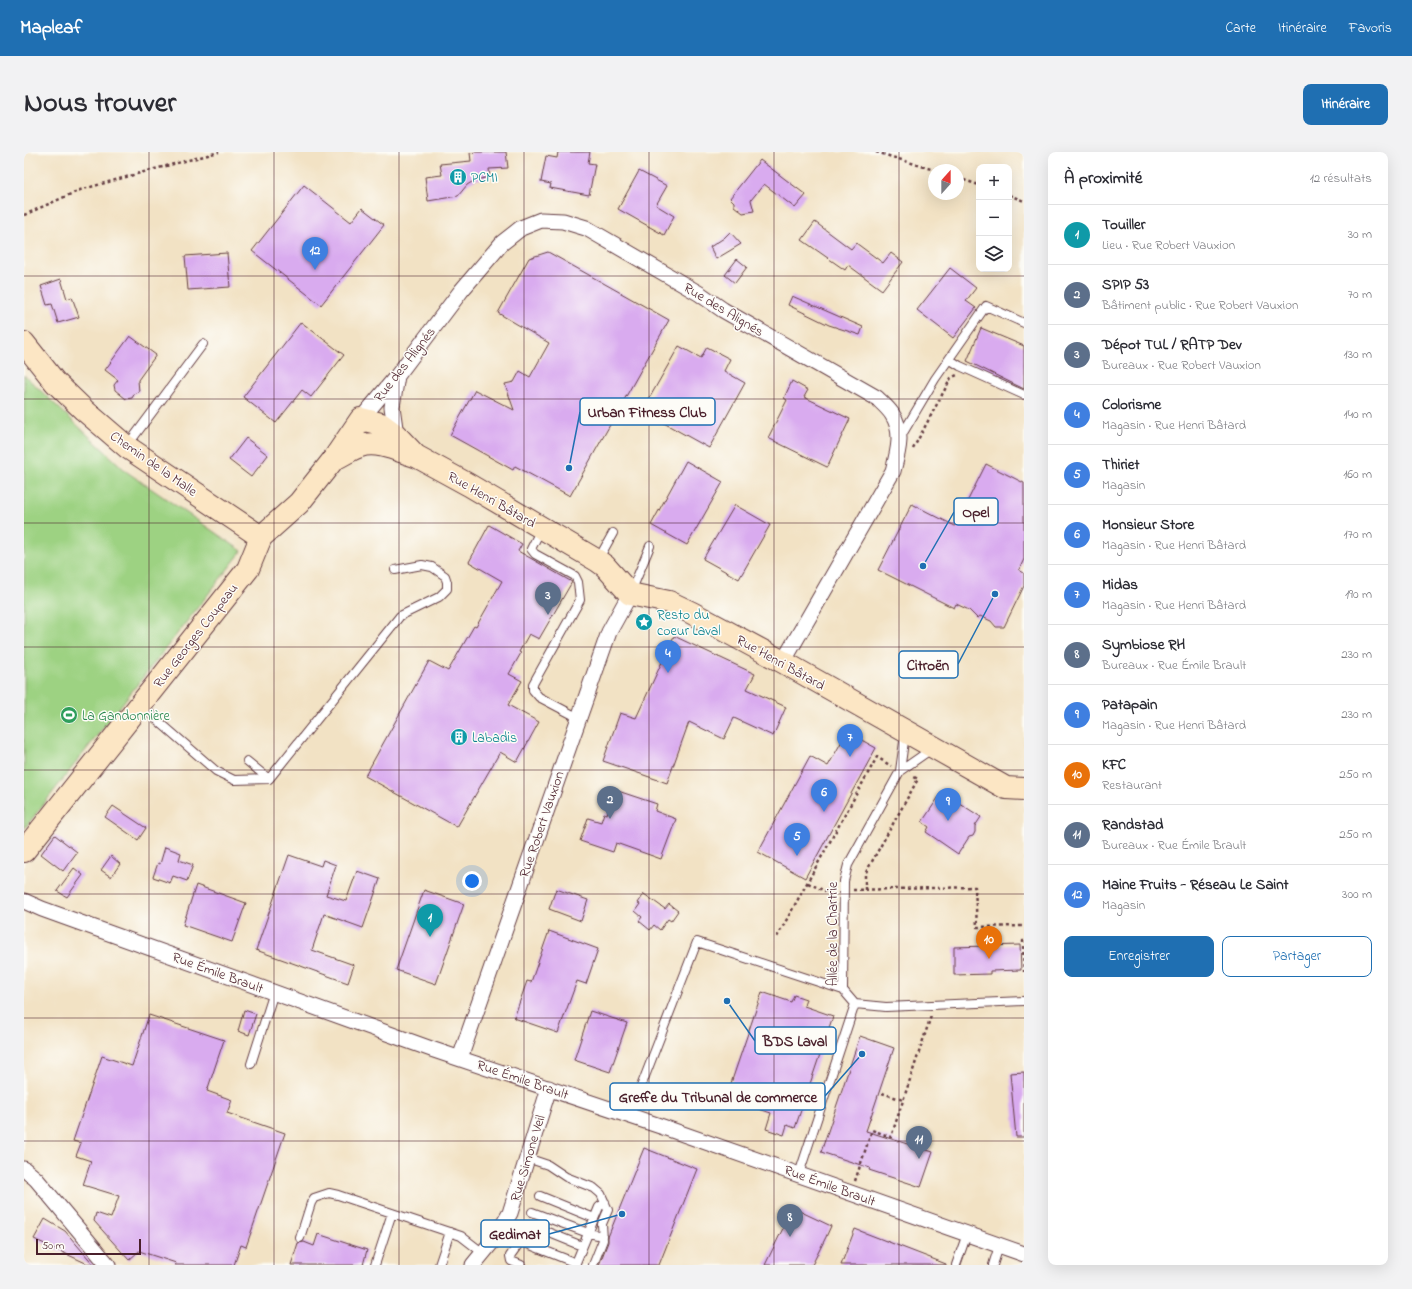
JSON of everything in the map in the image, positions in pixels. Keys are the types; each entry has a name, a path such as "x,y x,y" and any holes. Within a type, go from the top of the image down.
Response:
{"street":[{"name":"Rue des Alignés","path":"361,445 373,436 383,421 397,376 461,291 502,243 521,228 541,220 563,221 586,228 700,294 723,310 877,398 892,414 896,423 899,442"},
{"name":"Chemin de la Malle","path":"24,342 55,382 84,410 127,447 261,537"},
{"path":"383,421 397,376"},
{"name":"Rue Henri Bâtard","path":"383,421 416,456 598,561 605,566 630,594 669,602 692,612 1006,788 1024,789"},
{"name":"Rue Georges Coupeau","path":"24,850 248,569 261,537 299,503 333,460 383,421"},
{"path":"783,662 892,471 899,442"},
{"path":"333,460 361,445 373,444 416,456"},
{"name":"Rue Robert Vauxion","path":"460,1058 609,632 630,594"},
{"name":"Rue Émile Brault","path":"24,901 42,910 460,1058 630,1115 1024,1254"},
{"name":"Rue Simone Veil","path":"474,1265 496,1237 510,1213 549,1088"},
{"path":"24,1169 36,1179 108,1265"}],"lane":[{"path":"899,442 935,379 986,306 1024,323"},
{"path":"127,447 203,344"},
{"path":"949,359 960,366 1024,395"},
{"path":"542,528 531,549 535,554 575,576 578,582 580,600 533,684 533,690 539,697 579,718"},
{"path":"598,561 613,533"},
{"path":"630,594 650,546"},
{"path":"140,705 216,771 234,780 269,779 400,616 439,597 447,589 445,576 432,567 422,565 395,570"},
{"path":"900,771 905,732"},
{"name":"Allée de la Chartrie","path":"854,1004 843,990 844,881 848,865 900,771 934,747"},
{"path":"247,761 269,779"},
{"path":"630,1115 697,942 843,990"},
{"path":"251,1064 274,992"},
{"path":"799,1174 854,1004 886,1007 1024,1001"},
{"path":"527,1158 548,1166 566,1177 594,1188 601,1194 608,1210 602,1224 603,1240 593,1265"},
{"path":"300,1238 314,1198 321,1195 338,1194 461,1236 483,1253"},
{"path":"540,1196 594,1218"},
{"path":"520,1241 575,1264 599,1207 605,1202"},
{"path":"532,1212 588,1233 603,1236"},
{"path":"375,1265 392,1213"},
{"path":"521,1265 511,1261 510,1258 530,1228 535,1227 582,1246"},
{"path":"439,1265 450,1232"},
{"path":"956,1265 968,1234"},
{"path":"993,1265 999,1246"}],"path":[{"path":"24,215 80,190 219,152"},
{"path":"876,152 928,168"},
{"path":"964,180 976,184"},
{"path":"1012,196 1024,201"},
{"path":"899,442 914,449 951,378 957,375 964,378"},
{"path":"777,937 877,757 900,771 918,779 865,874 865,890"},
{"path":"808,882 825,891 975,887 977,927 1024,926"},
{"path":"1024,941 1022,941 1024,972"},
{"path":"851,1193 872,1130 890,1137 932,1014 928,1014"},
{"path":"882,1093 903,1100"}],"green space":[{"name":"La Gandonnière","path":"24,375 127,472 242,551 24,829"}],"building":[{"name":"PCMI","path":"506,152 508,168 489,169 490,177 475,180 467,185 458,196 428,201 425,177 442,175 440,164 471,161 470,153"},
{"path":"558,152 590,152 588,163 595,164 589,195 550,188 551,184 541,182 546,156 557,158"},
{"path":"760,160 806,195 795,208 764,184 751,200 754,211 743,213 734,206 734,202 730,198"},
{"path":"639,171 667,186 656,205 674,216 664,235 618,209"},
{"path":"304,185 351,222 362,208 384,225 321,305 252,251"},
{"path":"815,222 851,249 856,243 883,263 891,253 903,262 882,290 848,265 845,270 802,240"},
{"path":"730,232 741,244 716,259 710,247"},
{"path":"548,252 669,320 570,496 515,466 513,470 450,435 475,390 514,410 505,384 514,382 520,371 530,377 549,343 498,313 529,258"},
{"path":"227,253 230,287 188,290 185,256"},
{"path":"737,259 747,267 735,283 725,275"},
{"path":"950,268 976,288 966,301 976,308 953,338 917,310"},
{"path":"61,279 67,299 72,297 79,317 58,323 52,304 47,305 41,286"},
{"path":"792,296 863,327 860,335 829,325 788,305"},
{"path":"301,322 344,355 311,397 302,390 276,423 243,397"},
{"path":"981,328 1024,346 1024,389 967,361"},
{"path":"130,336 156,355 138,380 139,392 135,393 132,398 126,399 115,390 114,385 118,380 105,370"},
{"path":"679,346 701,358 707,347 730,359 724,371 745,383 709,448 642,411"},
{"path":"792,381 808,390 804,397 850,419 827,467 768,438 787,400 784,398"},
{"path":"246,438 268,455 251,477 229,460"},
{"path":"686,461 723,482 687,545 651,525"},
{"path":"986,464 1024,483 1024,559 1019,570 1024,573 1024,586 1004,627 996,627 991,621 980,616 977,618 969,610 956,604 954,608 878,570 912,504 955,526"},
{"path":"735,505 770,525 739,579 703,559"},
{"path":"489,525 522,544 518,551 572,582 539,639 529,634 519,652 521,653 509,674 522,681 508,705 539,722 517,762 500,752 457,827 365,776 429,661 448,671 474,626 476,627 502,581 469,562"},
{"path":"674,636 755,674 747,689 786,707 773,736 734,718 724,739 689,722 667,783 603,761 620,713 636,718"},
{"path":"847,732 876,748 805,878 758,852 810,756 828,766"},
{"path":"615,790 657,804 655,811 676,819 661,859 616,843 613,852 580,841 588,818 601,822 604,813 607,814"},
{"path":"942,792 981,817 975,826 973,836 969,837 958,854 926,832 929,827 922,822"},
{"path":"113,806 146,828 138,840 105,817"},
{"path":"55,835 77,852 63,871 41,854"},
{"path":"165,847 181,853 179,860 193,865 187,881 173,876 170,883 153,877 158,863 160,864"},
{"path":"289,855 321,866 323,860 336,865 326,895 346,901 357,871 380,879 363,928 324,914 312,950 354,965 348,983 256,950"},
{"path":"111,856 120,864 111,877 101,870"},
{"path":"74,868 83,875 67,897 57,891"},
{"path":"196,885 246,903 232,942 183,925"},
{"path":"556,889 588,900 581,921 549,909"},
{"path":"424,890 464,904 436,984 396,970"},
{"path":"644,894 665,909 669,904 678,911 671,921 668,919 660,930 654,925 650,930 639,921 642,917 635,911"},
{"path":"549,931 598,949 586,984 577,981 558,1033 514,1018 527,981 531,982"},
{"path":"1020,945 1021,970 990,971 990,974 954,975 954,947"},
{"path":"762,992 791,1002 794,995 806,999 804,1006 833,1016 795,1128 787,1125 784,1135 766,1129 771,1113 726,1098"},
{"path":"244,1010 256,1014 249,1035 238,1031"},
{"path":"590,1011 627,1023 610,1072 574,1060"},
{"path":"149,1015 224,1040 207,1091 232,1100 227,1113 285,1133 246,1247 241,1245 234,1265 175,1265 176,1263 139,1251 129,1260 94,1221 96,1213 111,1218 119,1196 83,1185 91,1161 76,1156 81,1143 73,1141 102,1056 132,1066"},
{"path":"860,1036 894,1048 866,1131 933,1152 921,1187 821,1152"},
{"path":"1024,1072 1024,1137 1016,1137 1010,1073"},
{"path":"644,1148 697,1169 659,1265 599,1265 608,1242 608,1237"},
{"path":"793,1208 831,1226 826,1237 812,1265 765,1265"},
{"path":"45,1219 65,1231 94,1265 90,1265 34,1239"},
{"path":"855,1229 946,1264 946,1265 841,1265"},
{"path":"318,1234 367,1250 363,1265 291,1265 298,1243 304,1242 314,1246"}],"place":[{"name":"PCMI","path":"458,177"},
{"name":"Maine Fruits - Réseau Le Saint","path":"315,270"},
{"name":"Urban Fitness Club","path":"569,468"},
{"name":"Opel","path":"923,566"},
{"name":"Citroën","path":"995,594"},
{"name":"Dépot TUL / RATP Dev","path":"548,615"},
{"name":"Resto du coeur Laval","path":"644,622"},
{"name":"Colorisme","path":"668,673"},
{"name":"La Gandonnière","path":"69,715"},
{"name":"Labadis","path":"459,737"},
{"name":"Midas","path":"850,757"},
{"name":"Monsieur Store","path":"824,812"},
{"name":"SPIP 53","path":"610,819"},
{"name":"Patapain","path":"948,821"},
{"name":"Thiriet","path":"797,856"},
{"name":"Touiller","path":"430,937"},
{"name":"KFC","path":"989,959"},
{"name":"BDS Laval","path":"727,1001"},
{"name":"Greffe du Tribunal de commerce","path":"862,1054"},
{"name":"Randstad","path":"919,1159"},
{"name":"Gedimat","path":"622,1214"},
{"name":"Symbiose RH","path":"790,1237"}]}
